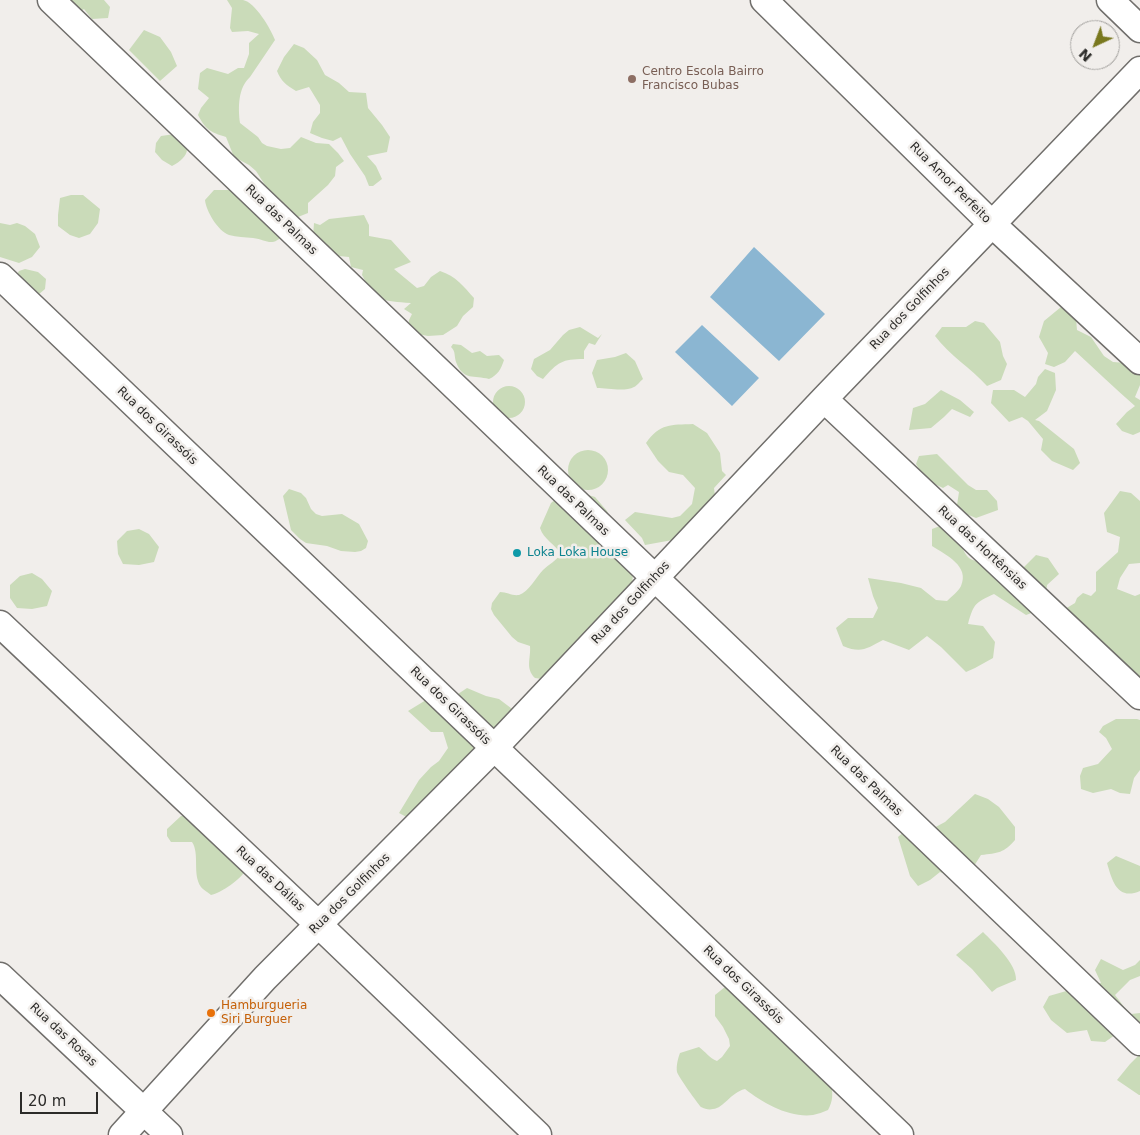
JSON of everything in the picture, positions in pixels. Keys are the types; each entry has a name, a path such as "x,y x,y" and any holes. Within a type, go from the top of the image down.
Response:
{"street":[{"name":"Rua das Palmas","path":"51,0 1140,1042"},
{"name":"Rua Amor Perfeito","path":"764,0 992,224 1140,361"},
{"path":"1110,0 1140,29"},
{"name":"Rua dos Golfinhos","path":"122,1135 265,978 494,748 824,399 1140,70"},
{"name":"Rua dos Girassóis","path":"0,276 900,1135"},
{"name":"Rua das Hortênsias","path":"824,399 1140,696"},
{"name":"Rua das Dálias","path":"0,624 538,1135"},
{"name":"Rua das Rosas","path":"0,976 169,1135"}],"green space":[{"path":"68,0 104,0 110,7 108,18 92,19 84,9 77,14"},
{"path":"227,0 243,0 248,2 266,23 275,40 243,87 239,104 240,123 267,146 281,149 290,148 301,137 316,143 329,144 344,161 336,167 335,176 328,185 308,203 308,213 298,217 265,185 256,171 234,157 226,137 209,130 198,115 209,98 198,89 200,73 207,68 228,74 238,68 244,68 249,54 249,43 259,34 248,31 232,32 230,28 232,8"},
{"path":"144,30 160,37 171,52 177,66 160,81 129,50"},
{"path":"294,44 304,48 317,60 325,75 339,83 349,92 366,93 368,108 390,137 387,152 367,156 376,166 382,179 373,186 369,186 341,137 333,141 310,133 313,122 320,113 320,105 309,87 296,91 284,82 277,71 284,57"},
{"path":"175,134 185,142 187,150 183,159 172,166 162,160 155,152 156,143 161,136"},
{"path":"214,190 240,190 285,234 276,241 269,242 232,236 225,233 213,220 206,204 205,200"},
{"path":"71,195 83,195 100,209 98,223 90,234 79,238 70,235 58,226 60,198"},
{"path":"364,215 369,225 369,236 391,240 411,262 394,269 417,288 424,286 431,277 440,271 455,279 474,298 473,307 463,316 457,326 443,335 428,336 412,333 408,328 412,314 404,309 411,303 394,302 376,295 362,275 363,270 351,267 349,257 329,255 313,237 314,223 320,225 329,219"},
{"path":"0,223 10,225 17,223 25,226 35,234 40,247 32,257 19,263 0,257"},
{"path":"25,269 38,272 46,279 45,289 38,295 14,279 19,271"},
{"path":"1061,307 1075,307 1077,330 1091,337 1104,356 1113,362 1140,364 1140,385 1135,397 1140,400 1140,432 1133,435 1122,431 1116,424 1135,406 1075,351 1065,362 1054,367 1045,364 1048,353 1039,337 1044,321"},
{"path":"975,321 984,323 1000,342 1007,364 1001,380 987,386 935,336 942,327 966,327"},
{"path":"580,327 598,338 602,334 595,345 589,343 584,351 584,359 565,361 543,379 537,376 531,369 534,359 550,350 569,330"},
{"path":"453,344 461,345 472,353 480,351 487,356 499,355 504,360 502,366 497,374 489,379 466,375 456,362 451,347"},
{"path":"626,353 635,361 643,379 635,386 621,390 597,388 592,373 597,360"},
{"path":"1045,369 1055,373 1056,390 1047,411 1035,420 1039,421 1074,449 1080,463 1073,470 1052,461 1041,450 1043,439 1028,421 1022,417 1009,422 991,403 993,390 1014,390 1025,397"},
{"path":"509,386 515,387 520,391 524,396 524,408 520,413 515,417 509,418 503,417 498,413 494,408 493,402 494,396 498,391 503,387"},
{"path":"941,390 960,400 974,412 970,417 952,409 931,428 909,430 913,408 925,404"},
{"path":"693,424 707,433 720,453 722,471 726,475 714,488 715,496 678,539 645,545 642,538 625,520 635,512 672,518 680,516 692,504 695,488 683,475 669,472 658,461 646,443 661,428 672,425"},
{"path":"592,450 599,453 605,459 608,470 607,478 599,487 592,490 584,490 577,487 569,478 568,466 571,459 580,451"},
{"path":"937,454 968,485 976,490 987,490 997,501 998,510 976,518 966,514 957,505 959,492 948,485 943,488 926,480 916,464 919,456"},
{"path":"289,489 301,493 316,514 322,516 342,514 359,524 368,541 366,548 355,552 341,551 327,546 306,543 300,539 291,530 283,496"},
{"path":"1120,491 1131,493 1140,501 1140,563 1129,564 1120,578 1117,589 1135,596 1140,594 1140,682 1117,662 1108,646 1094,643 1065,609 1075,603 1077,598 1083,593 1091,596 1096,591 1096,572 1118,552 1120,537 1107,532 1104,513"},
{"path":"582,493 595,497 607,511 633,573 632,586 609,606 602,624 542,679 535,678 529,667 530,646 518,642 512,637 494,615 491,609 492,603 500,592 516,595 523,593 543,570 561,554 544,536 540,528 551,503 556,499"},
{"path":"940,526 960,539 967,556 979,562 1022,569 1036,555 1048,558 1059,574 1047,585 1046,594 1037,611 1026,615 994,594 976,604 968,624 983,626 995,642 993,658 966,672 927,636 909,650 883,640 860,650 843,646 836,628 848,618 873,618 878,608 868,578 921,588 936,600 947,601 958,590 963,579 959,567 950,557 932,546 932,529"},
{"path":"139,529 149,534 159,547 154,562 139,565 123,564 118,554 117,541 127,531"},
{"path":"32,573 42,579 52,591 47,606 32,609 17,608 10,598 10,585 20,576"},
{"path":"467,688 499,699 528,721 414,821 399,813 419,780 439,761 448,748 443,732 431,732 408,711 426,700 443,704"},
{"path":"1116,719 1140,720 1140,770 1134,778 1130,794 1120,793 1111,789 1093,793 1081,789 1080,776 1083,768 1098,764 1112,749 1106,738 1099,732 1103,726"},
{"path":"975,794 988,799 999,807 1015,827 1015,840 1000,852 981,855 974,866 952,877 940,872 918,886 910,876 898,837 907,829 930,830 945,822"},
{"path":"181,816 188,816 246,869 236,881 220,892 211,895 198,882 196,852 192,842 171,842 167,836 167,829"},
{"path":"1116,856 1140,866 1140,891 1126,893 1117,887 1107,863"},
{"path":"983,932 1009,961 1013,967 1016,980 992,992 972,969 956,955"},
{"path":"1101,959 1123,970 1135,965 1140,960 1140,976 1130,980 1115,995 1131,1014 1140,1013 1140,1026 1115,1035 1105,1042 1091,1041 1087,1030 1067,1033 1051,1020 1043,1007 1049,996 1094,983 1101,983 1095,970"},
{"path":"725,987 731,988 831,1084 832,1097 828,1110 813,1115 786,1112 768,1104 745,1089 717,1108 707,1109 699,1105 677,1072 678,1060 680,1053 699,1047 717,1061 730,1046 723,1027 715,1016 715,995"},
{"path":"1140,1054 1140,1095 1139,1095 1117,1080"}],"water":[{"path":"754,247 825,314 779,361 710,297"},
{"path":"702,325 759,378 732,406 675,352"}],"place":[{"name":"Centro Escola Bairro Francisco Bubas","path":"632,79"},
{"name":"Loka Loka House","path":"517,553"},
{"name":"Hamburgueria Siri Burguer","path":"211,1013"}]}
